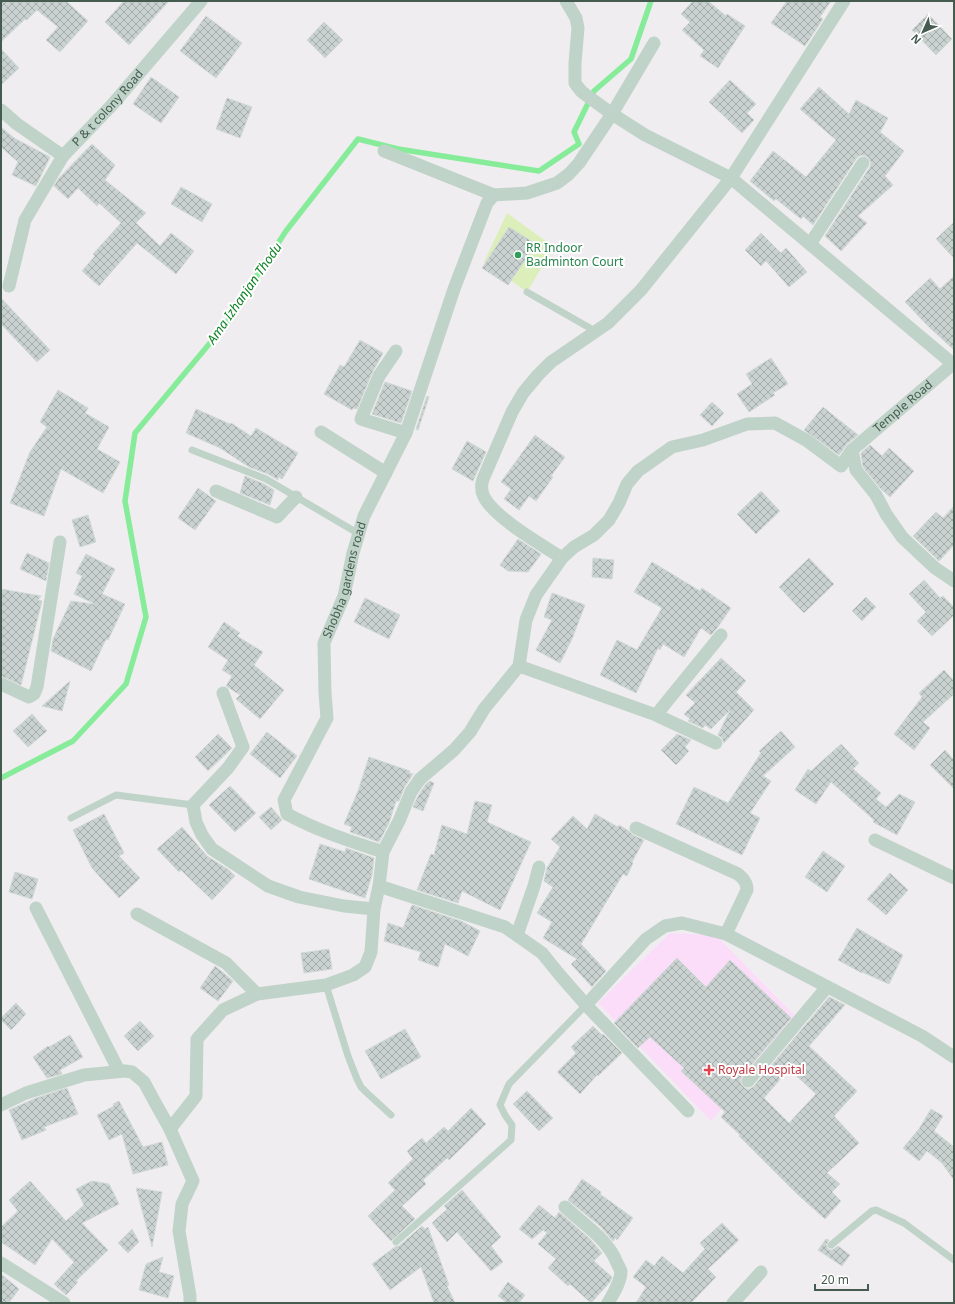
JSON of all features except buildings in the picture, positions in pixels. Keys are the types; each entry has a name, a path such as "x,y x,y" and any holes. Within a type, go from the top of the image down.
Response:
{"street":[{"name":"P & t colony Road","path":"1,110 17,124 63,156 112,105 201,1"},
{"path":"566,1 576,18 578,28 575,83 582,92 612,114 645,135 731,178 953,364"},
{"path":"170,1129 196,1096 197,1039 223,1010 257,994 326,985 352,975 365,966 371,952 374,909 379,886 383,852 400,821 411,792 420,779 454,750 470,732 484,709 519,666 526,620 536,595 562,558 508,522 484,497 482,484 512,412 523,393 538,375 552,362 608,323 641,290 731,178 844,1"},
{"path":"384,151 494,195 527,193 560,181 579,163 612,114 654,43"},
{"path":"9,286 25,220 63,156"},
{"path":"810,244 863,163"},
{"name":"Shobha gardens road","path":"383,852 343,839 308,825 287,814 284,800 328,718 325,693 324,643 344,596 353,553 364,516 406,433 454,289 485,207 494,195"},
{"path":"396,351 379,376 361,419 406,433"},
{"name":"Temple Road","path":"562,558 574,547 594,535 609,520 619,504 627,484 638,471 672,447 703,440 747,424 775,423 806,440 841,466 852,450 953,364"},
{"path":"321,432 386,473"},
{"path":"852,450 856,470 876,495 886,514 902,537 935,568 954,581"},
{"path":"216,492 277,517 296,497"},
{"path":"1,684 29,697 34,694 37,687 60,542"},
{"path":"656,715 722,636"},
{"path":"519,666 656,715 716,743"},
{"path":"223,693 243,747 228,768 193,805 196,822 202,835 212,849 268,886 299,897 344,906 374,909"},
{"path":"636,828 738,874 745,881 747,890 726,934"},
{"path":"875,840 954,878"},
{"path":"517,935 539,867"},
{"path":"379,886 505,927 542,952 586,1005 688,1111"},
{"path":"36,908 119,1071"},
{"path":"137,914 226,963 257,994"},
{"path":"586,1005 646,939 665,926 682,923 726,934 922,1036 954,1057"},
{"path":"748,1081 828,987"},
{"path":"7,1102 26,1092 84,1075 125,1070 132,1072 144,1082 170,1129 193,1181 182,1204 179,1231 190,1303"},
{"path":"565,1207 599,1237 614,1254 621,1271 616,1290 608,1303"},
{"path":"1,1263 64,1303"},
{"path":"734,1303 761,1272"}],"lane":[{"path":"527,292 595,332"},
{"path":"192,450 266,479 359,534"},
{"path":"71,818 116,795 193,805"},
{"path":"326,985 348,1056 357,1079 361,1087 391,1115"},
{"path":"396,1242 512,1140 512,1125 500,1105 508,1084 586,1005"},
{"path":"831,1245 872,1211 876,1210 904,1223 954,1260"}],"shaded area":[{"name":"Royale Hospital","path":"670,933 716,935 799,1020 711,1121 598,1003"}],"green space":[{"name":"RR Indoor Badminton Court","path":"507,213 554,247 527,292 484,262"}],"waterway":[{"name":"Ama Izhanjan Thodu","path":"1,778 73,741 126,684 146,617 125,501 135,433 225,325 286,231 358,139 398,149 539,171 579,144 574,132 594,91 631,59 651,1"}],"place":[{"name":"RR Indoor Badminton Court","path":"518,255"},
{"name":"Royale Hospital","path":"709,1070"}]}
